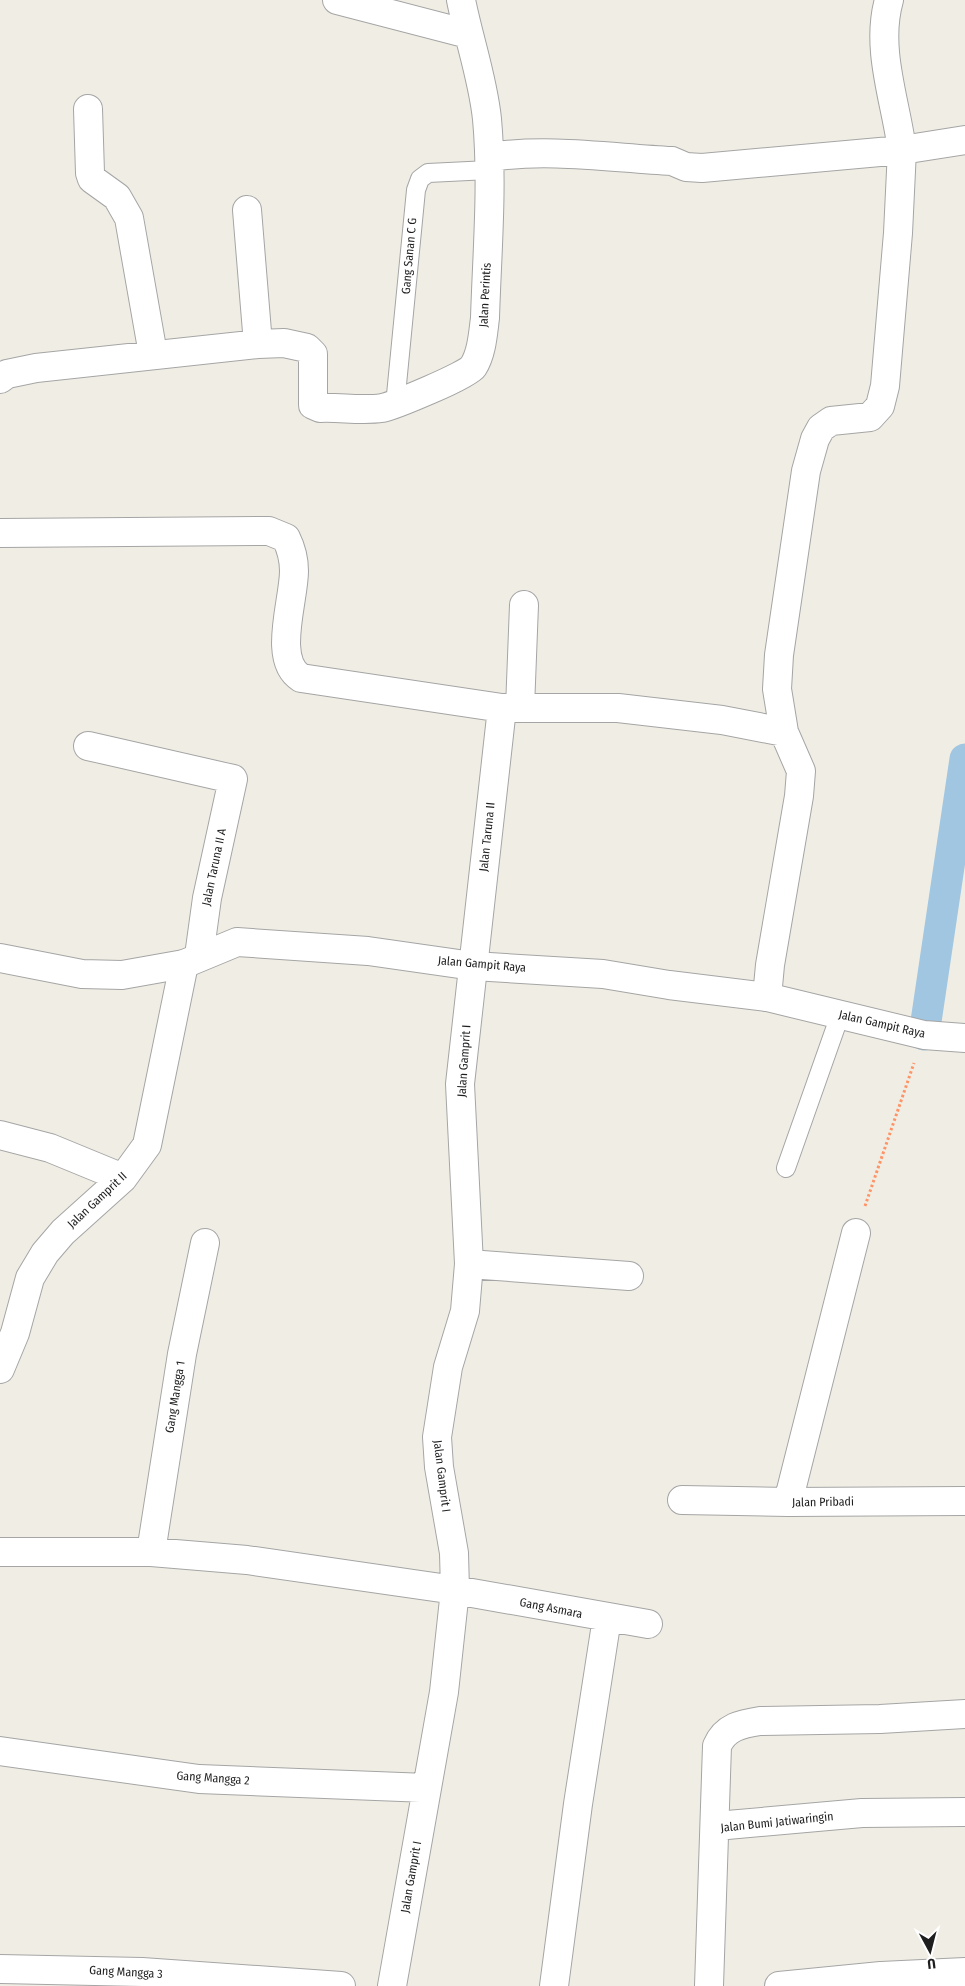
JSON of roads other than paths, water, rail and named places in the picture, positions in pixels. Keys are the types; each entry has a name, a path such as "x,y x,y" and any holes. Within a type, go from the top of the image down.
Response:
{"street":[{"path":"337,0 468,34"},
{"name":"Jalan Perintis","path":"258,344 284,343 307,348 313,354 315,364 312,402 316,407 380,408 395,405 462,375 473,368 482,344 485,318 489,163 480,75 468,34 461,0"},
{"path":"767,997 770,965 799,796 801,771 784,732 777,689 779,655 806,471 815,439 821,428 831,421 870,417 880,406 885,386 898,234 902,150 887,64 885,14 889,0"},
{"path":"88,109 90,173 92,179 117,197 129,218 153,354"},
{"path":"489,163 509,154 553,154 672,161 686,167 702,168 902,150 965,140"},
{"path":"0,379 7,374 36,368 258,344 247,210"},
{"path":"0,534 269,531 286,538 292,550 294,571 285,652 294,673 301,678 511,708 618,708 722,720 784,732"},
{"name":"Jalan Taruna II","path":"473,966 511,708 524,605"},
{"name":"Jalan Taruna II A","path":"88,746 233,779 207,898 191,960"},
{"name":"Jalan Gampit Raya","path":"0,958 82,974 133,974 191,960 237,942 368,951 473,966 603,974 669,986 767,997 924,1035 965,1038"},
{"name":"Jalan Gamprit II","path":"1,1364 18,1324 30,1278 45,1253 63,1232 123,1178 147,1145 191,960"},
{"name":"Jalan Gamprit I","path":"392,1986 444,1692 455,1590 454,1553 439,1467 436,1437 448,1367 465,1311 470,1264 460,1084 473,966"},
{"path":"0,1135 50,1148 123,1178"},
{"path":"788,1502 856,1232"},
{"name":"Gang Mangga 1","path":"151,1552 182,1354 205,1243"},
{"path":"470,1264 629,1276"},
{"name":"Jalan Pribadi","path":"682,1500 788,1502 965,1501"},
{"path":"0,1552 151,1552 247,1560 455,1590"},
{"name":"Gang Asmara","path":"455,1590 648,1624"},
{"path":"554,1986 578,1804 607,1618"},
{"path":"716,1826 717,1746 721,1736 730,1729 760,1721 880,1719 965,1714"},
{"name":"Gang Mangga 2","path":"0,1751 199,1779 427,1788"},
{"name":"Jalan Bumi Jatiwaringin","path":"709,1986 716,1826 862,1813 965,1812"},
{"name":"Gang Mangga 3","path":"0,1969 142,1972 341,1986"},
{"path":"779,1986 881,1981 965,1972"}],"lane":[{"name":"Gang Sanan C G","path":"395,405 416,190 420,179 428,173 489,163"},
{"path":"786,1168 840,1015"}],"waterway":[{"path":"924,1035 965,759"}]}
